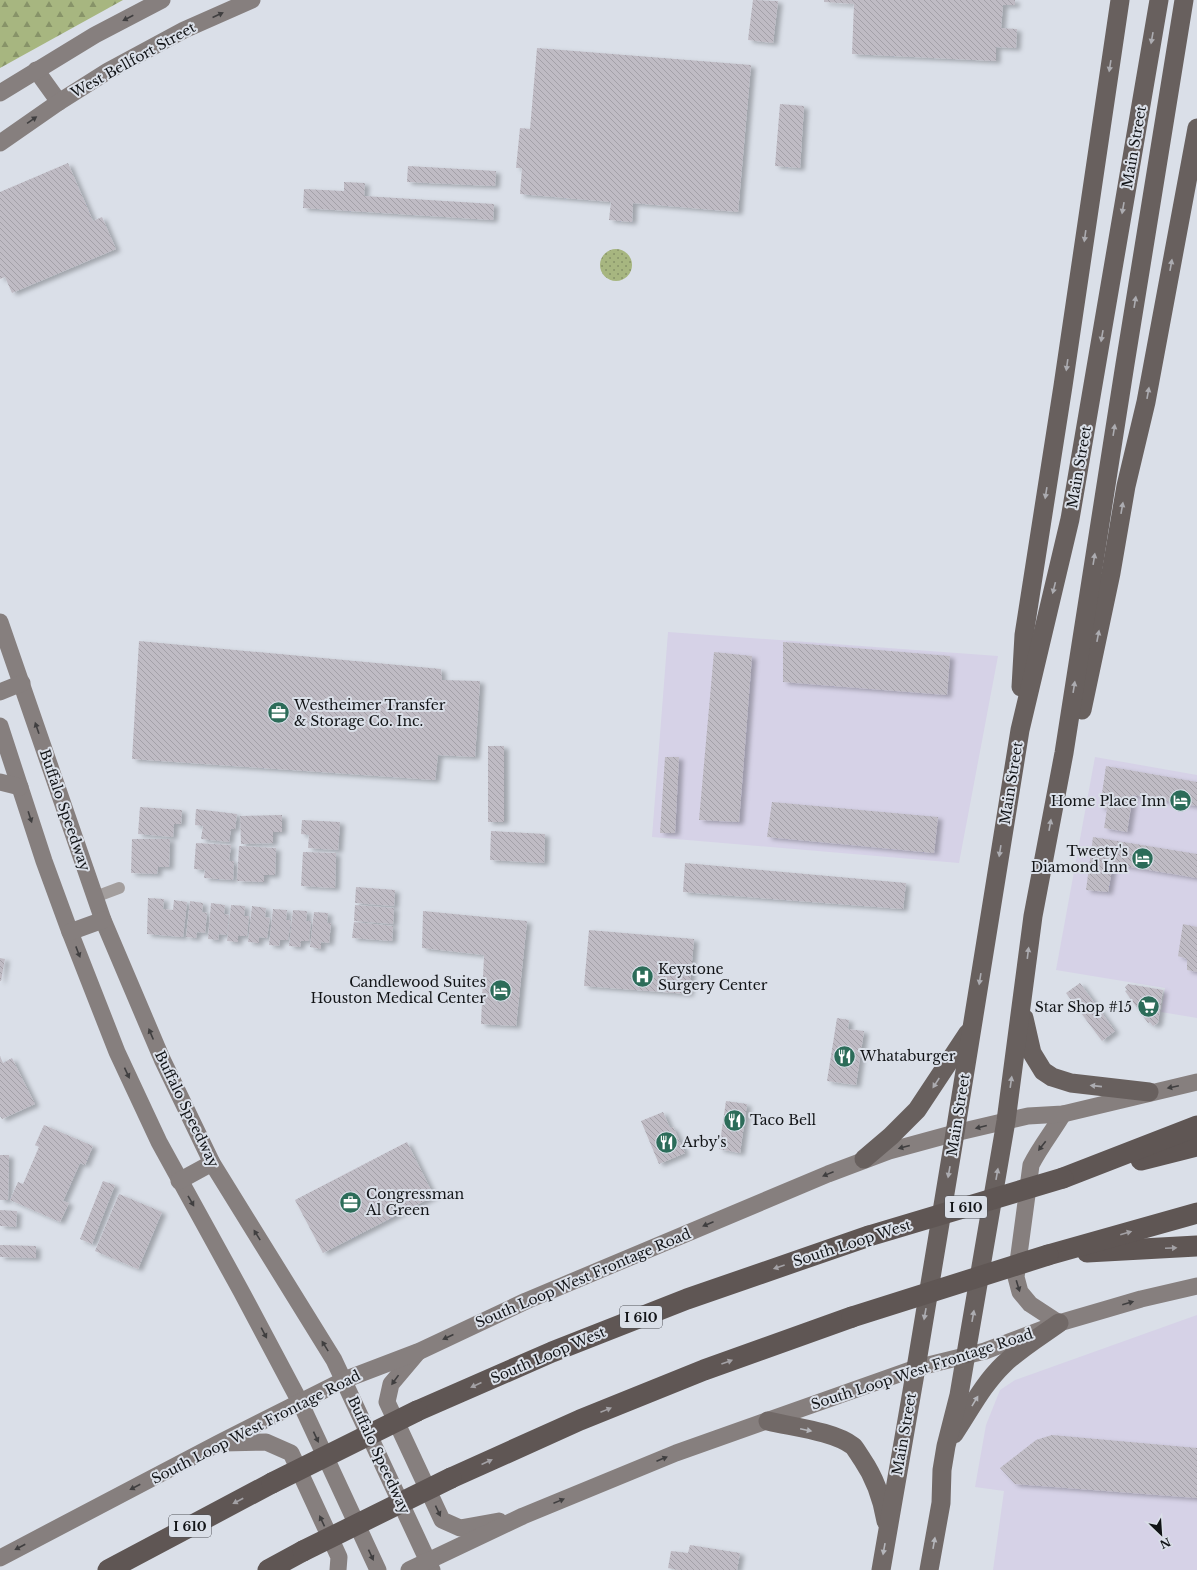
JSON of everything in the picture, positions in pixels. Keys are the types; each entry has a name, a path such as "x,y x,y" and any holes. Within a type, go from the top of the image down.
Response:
{"highway":[{"path":"1020,730 1024,635 1064,386 1120,0"},
{"name":"Main Street","path":"916,1368 1020,730 1070,519 1159,0"},
{"name":"Main Street","path":"966,1354 1006,1121 1032,916 1064,753 1184,0"},
{"path":"1064,753 1084,706 1111,573 1126,486 1146,402 1197,128"},
{"path":"1021,1005 1032,1053 1043,1070 1052,1077 1071,1084 1149,1092"},
{"path":"864,1160 891,1136 916,1110 932,1089 972,1027"},
{"path":"1062,1178 1197,1126"},
{"name":"South Loop West","path":"108,1570 272,1483 417,1411 552,1352 680,1302 869,1236 1062,1178 1197,1146"},
{"path":"268,1570 303,1551 451,1478 580,1420 689,1376 852,1317 1048,1254 1197,1213"},
{"path":"1048,1254 1197,1246"}],"main road":[{"path":"0,93 94,35 162,0"},
{"name":"West Bellfort Street","path":"0,143 59,102 108,71 234,4 252,0"},
{"path":"36,70 59,102"},
{"name":"Buffalo Speedway","path":"0,622 103,920 162,1059 212,1163 334,1360 430,1566"},
{"path":"0,692 22,683"},
{"path":"0,726 44,861 117,1052 159,1142 242,1291 300,1402 378,1570"},
{"path":"0,782 20,787"},
{"path":"70,932 103,920"},
{"name":"South Loop West Frontage Road","path":"0,1558 219,1443 344,1380 420,1351 526,1300 785,1191 864,1160 955,1133 1033,1116 1063,1114 1149,1092 1197,1082"},
{"path":"946,1446 987,1384 1004,1364 1030,1343 1059,1323 1030,1304 1020,1292 1016,1277 1031,1165 1038,1151 1050,1136 1063,1114"},
{"path":"180,1181 212,1163"},
{"name":"South Loop West Frontage Road","path":"410,1570 430,1566 523,1516 676,1453 916,1368 966,1354 985,1351 1059,1323 1142,1299 1197,1286"},
{"path":"420,1351 391,1384 387,1402 442,1520 460,1528 523,1516"},
{"name":"Main Street","path":"929,1570 941,1503 942,1470 946,1446 959,1395 966,1354"},
{"name":"Main Street","path":"881,1570 916,1368"},
{"path":"768,1421 828,1434 842,1439 854,1447 870,1472 882,1499 888,1529"},
{"path":"219,1443 266,1442 291,1453 339,1557 338,1570"}],"street":[{"path":"95,897 119,888"}],"shaded area":[{"path":"668,632 998,656 959,863 652,837"},
{"path":"1095,757 1197,775 1197,1018 1161,1012 1165,988 1056,970"},
{"path":"1197,1315 1197,1570 993,1570 1004,1491 975,1487 986,1425 1000,1390 1015,1380"}],"green space":[{"path":"0,0 123,0 0,68"},
{"path":"613,249 619,249 629,256 632,265 631,271 625,278 619,281 613,281 603,274 600,268 600,262 607,252"}],"building":[{"path":"753,0 778,1 773,43 748,40"},
{"path":"824,0 1015,0 1015,5 1003,5 1001,28 1017,29 1016,48 996,47 996,61 852,54 854,4 824,2"},
{"path":"537,48 751,65 738,212 633,203 632,222 609,220 611,202 520,194 522,168 516,168 520,128 530,129"},
{"path":"780,104 804,106 800,168 775,166"},
{"path":"68,163 93,221 102,217 116,249 12,293 5,277 0,279 0,192"},
{"path":"408,166 496,171 495,186 407,182"},
{"path":"344,182 365,183 364,196 494,204 493,220 303,208 304,189 344,191"},
{"path":"139,641 441,669 442,680 480,681 475,757 438,755 435,780 132,759"},
{"path":"783,642 950,656 947,695 783,682"},
{"path":"714,652 752,656 739,822 699,820"},
{"path":"488,746 504,746 504,822 488,822"},
{"path":"665,757 679,757 675,833 660,833"},
{"name":"Home Place Inn","path":"1106,766 1197,782 1197,806 1133,795 1127,832 1104,828 1107,809 1100,807"},
{"path":"772,802 938,817 934,853 767,837"},
{"path":"140,807 182,810 181,824 174,824 173,837 138,834"},
{"path":"196,809 237,814 235,829 231,829 229,842 201,839 203,826 195,825"},
{"path":"282,815 282,832 273,832 273,843 241,844 240,816"},
{"path":"302,820 340,822 338,850 308,848 309,835 301,834"},
{"path":"491,831 545,834 544,863 490,860"},
{"name":"Tweety's Diamond Inn","path":"1093,837 1197,854 1197,878 1113,864 1108,892 1086,890"},
{"path":"132,839 170,839 169,867 158,867 157,874 131,873"},
{"path":"196,843 231,845 229,861 234,861 233,880 204,878 205,870 194,869"},
{"path":"239,846 276,848 275,875 264,875 264,882 237,881"},
{"path":"303,852 336,853 335,888 301,886"},
{"path":"685,863 906,883 903,909 683,892"},
{"path":"356,887 395,890 394,906 355,903"},
{"path":"148,898 164,899 163,909 173,910 174,900 187,902 183,937 147,934"},
{"path":"190,901 203,903 202,912 207,913 205,933 197,932 196,938 186,937"},
{"path":"211,903 225,905 224,914 229,915 227,935 219,934 218,940 208,939"},
{"path":"231,905 245,906 244,916 249,916 247,936 238,936 238,942 227,941"},
{"path":"355,905 394,908 393,924 354,921"},
{"path":"252,906 266,908 265,917 270,918 267,938 259,937 259,943 248,942"},
{"path":"273,909 287,910 286,920 291,920 288,940 280,940 279,946 269,945"},
{"path":"293,910 307,911 306,921 311,921 309,941 301,941 300,947 289,946"},
{"name":"Candlewood Suites Houston Medical Center","path":"423,911 527,921 516,1026 481,1024 484,955 422,948"},
{"path":"314,912 328,913 327,923 331,923 329,943 321,942 321,949 310,947"},
{"path":"354,922 393,926 392,941 352,938"},
{"path":"1183,924 1197,927 1197,972 1187,970 1187,959 1178,956"},
{"path":"589,930 694,939 689,994 584,986"},
{"path":"0,958 5,959 1,981 0,981"},
{"path":"1080,983 1115,1031 1102,1041 1066,993"},
{"name":"Star Shop #15","path":"1128,984 1163,990 1158,1023 1153,1026 1150,1022 1148,1023 1125,991 1127,990 1125,987"},
{"name":"Whataburger","path":"837,1018 849,1020 848,1029 864,1031 856,1085 827,1081"},
{"path":"0,1056 3,1063 12,1058 35,1104 2,1119 0,1116"},
{"name":"Taco Bell","path":"726,1101 747,1104 740,1153 719,1149"},
{"path":"663,1112 670,1128 673,1127 685,1153 659,1164 641,1121"},
{"path":"44,1125 93,1146 85,1165 80,1163 63,1201 69,1203 60,1222 10,1200 18,1182 23,1184 39,1147 35,1145"},
{"path":"407,1142 434,1196 323,1253 295,1200"},
{"path":"0,1155 9,1155 8,1200 0,1200"},
{"path":"103,1181 115,1185 92,1244 80,1239"},
{"path":"119,1194 162,1212 138,1269 95,1251"},
{"path":"0,1210 17,1211 16,1227 0,1226"},
{"path":"0,1245 36,1246 36,1258 0,1257"},
{"path":"1052,1435 1197,1448 1197,1498 1015,1484 1000,1468 1036,1440"},
{"path":"690,1545 740,1553 737,1570 678,1570 668,1568 671,1551 688,1553"}],"place":[{"name":"Westheimer Transfer & Storage Co. Inc.","path":"279,713"},
{"name":"Home Place Inn","path":"1181,801"},
{"name":"Tweety's Diamond Inn","path":"1143,859"},
{"name":"Keystone Surgery Center","path":"643,977"},
{"name":"Candlewood Suites Houston Medical Center","path":"501,990"},
{"name":"Star Shop #15","path":"1148,1007"},
{"name":"Whataburger","path":"845,1056"},
{"name":"Taco Bell","path":"734,1120"},
{"name":"Arby's","path":"666,1142"},
{"name":"Congressman Al Green","path":"350,1202"}]}
